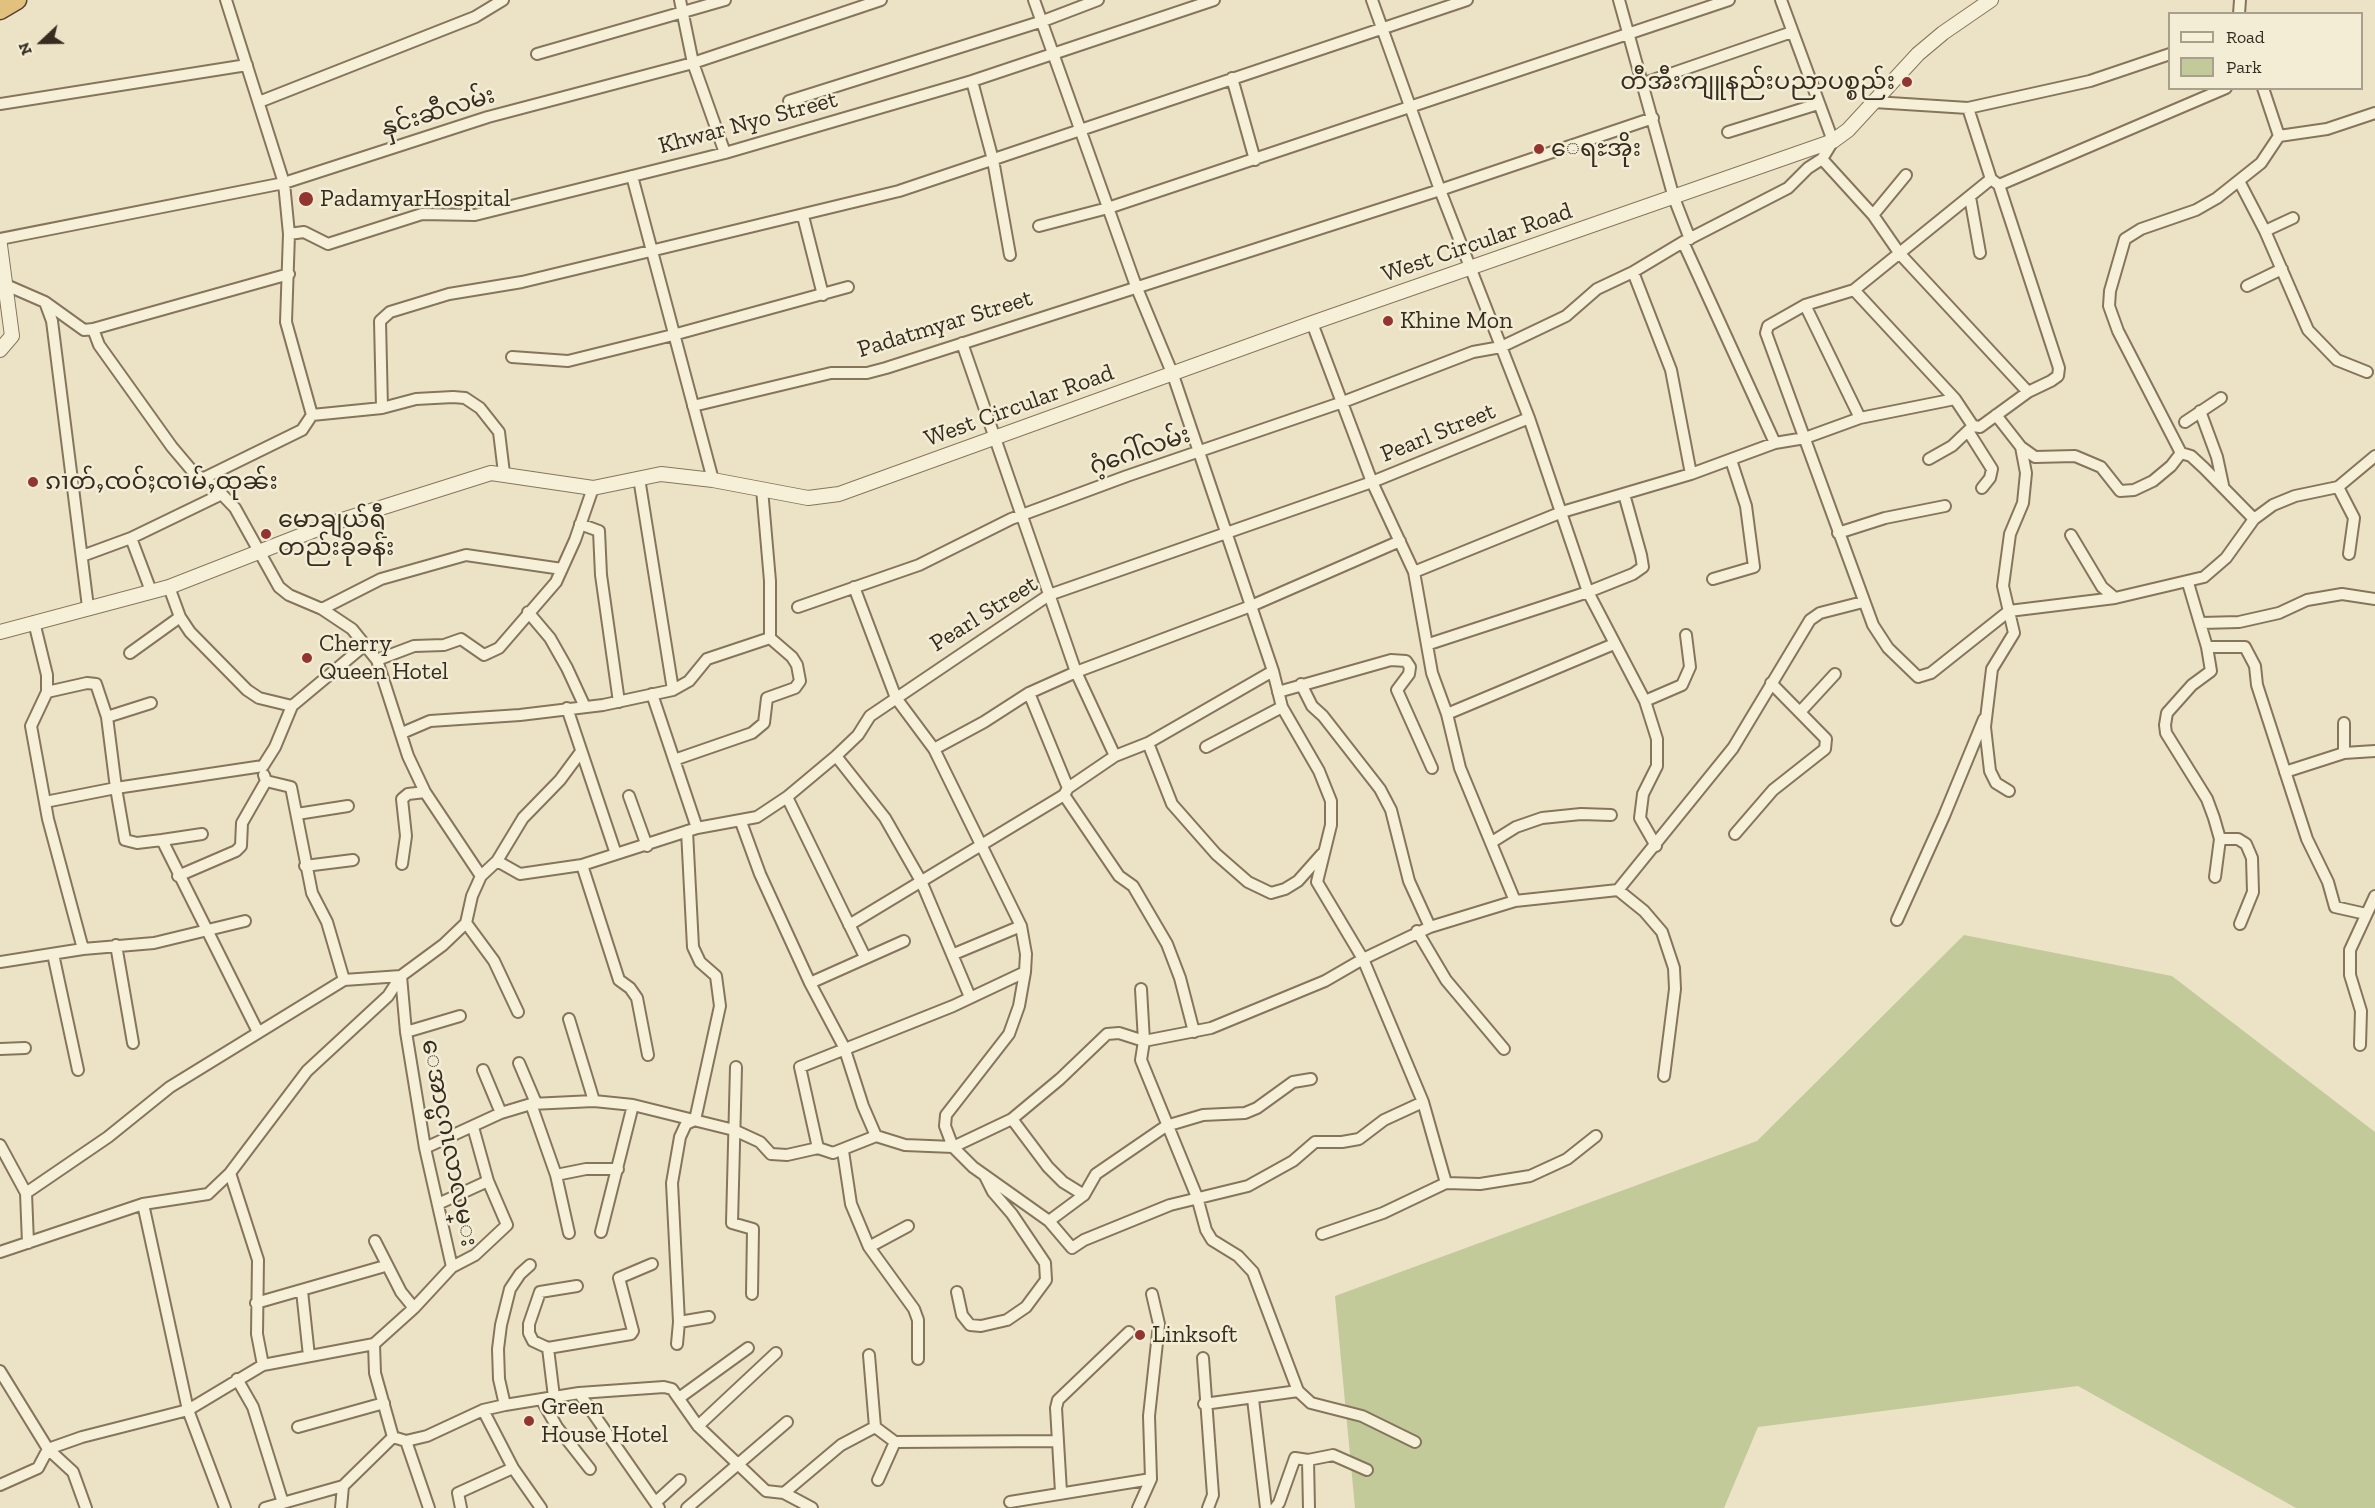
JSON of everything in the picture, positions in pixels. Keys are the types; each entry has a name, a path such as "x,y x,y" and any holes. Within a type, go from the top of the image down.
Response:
{"highway":[{"path":"0,10 17,0"}],"street":[{"path":"226,0 284,183 289,234 286,322 312,416"},
{"path":"259,102 476,17 503,0"},
{"path":"537,54 681,6 725,0"},
{"name":"နှင်းဆီလမ်း","path":"0,239 284,183 488,117 693,63 881,0"},
{"path":"1034,0 1136,286 1173,375 1273,671 1282,707 1319,771 1331,801 1331,825 1317,882 1363,959 1423,1102 1446,1183"},
{"path":"789,101 1043,21 1098,0"},
{"name":"Khwar Nyo Street","path":"289,234 303,232 328,244 422,214 475,215 725,153 972,81 1214,0"},
{"path":"1372,0 1440,190 1528,418 1588,592 1645,701 1657,740 1657,766 1643,794 1640,818 1656,846"},
{"path":"382,408 380,321 390,312 449,294 522,282 899,191 1467,0"},
{"path":"1619,0 1687,241 1775,443"},
{"path":"1039,226 1108,208 1255,160 1729,0"},
{"path":"1781,0 1833,141 1822,159 1873,215 1900,254 2028,392"},
{"name":"West Circular Road","path":"0,632 170,587 333,523 491,473 504,473 592,488 661,474 713,480 808,498 839,494 1173,375 1311,323 1833,141 1848,130 1918,54 1943,33 1991,0"},
{"path":"681,6 693,63 725,153"},
{"path":"1644,83 1792,32"},
{"path":"1874,102 1968,108 2090,81 2168,54"},
{"path":"0,104 247,65"},
{"path":"1232,78 1255,160"},
{"path":"972,81 993,160 1010,255"},
{"path":"2221,90 1995,182 1970,197 1854,290 1805,305 1768,326 1766,333 1873,626 1888,648 1918,677 1931,673 2009,611 2115,597 2204,578 2226,558 2254,519 2273,505 2295,496 2338,487 2375,456"},
{"path":"2264,90 2279,135"},
{"path":"1728,132 1818,104"},
{"path":"1929,459 1952,446 1971,428 1980,427 2028,392 2051,381 2058,376 2059,368 1968,108"},
{"path":"2254,519 2190,456 2181,453 2118,330 2109,306 2109,291 2125,239 2141,229 2196,210 2239,181 2260,163 2279,135 2326,129 2375,113"},
{"name":"Padatmyar Street","path":"693,406 831,373 867,373 886,368 1440,190 1653,118"},
{"name":"ဂံ့ဂေါ်လမ်း","path":"798,608 919,565 1021,515 1343,402 1473,352 1501,347 1558,321 1597,289 1633,272 1788,188 1808,168 1822,159"},
{"path":"1873,215 1906,175"},
{"path":"632,176 713,480"},
{"path":"2239,181 2265,231 2308,330 2322,348 2337,360 2367,372"},
{"path":"1970,197 1980,253"},
{"path":"803,216 823,295"},
{"path":"2265,231 2293,218"},
{"path":"0,245 12,336 0,350"},
{"path":"2247,286 2282,269"},
{"path":"1633,272 1671,370 1691,474"},
{"path":"6,285 45,302 84,330 289,274"},
{"path":"512,357 568,361 848,287"},
{"path":"1854,290 1955,399 1992,469 1990,478 1982,488"},
{"path":"45,302 52,321 58,358 88,607"},
{"path":"1805,305 1860,418"},
{"path":"1311,323 1372,482 1414,572 1429,644 1432,673 1447,714 1460,768 1515,901"},
{"path":"93,329 99,345 172,447 202,479 222,494 235,508 279,587 289,595 322,609 352,629 377,660 408,756 425,792 481,876"},
{"path":"962,343 1076,672 1115,756"},
{"path":"202,479 302,430 312,416 382,408 416,399 465,398 480,408 499,432 504,473"},
{"path":"2185,422 2221,398"},
{"path":"1414,572 1562,512 1691,474 1775,443 1806,438 1860,418 1955,399"},
{"path":"2200,411 2217,457 2223,486"},
{"path":"1996,415 2021,447 2035,457 2074,456 2101,467 2120,491 2134,490 2152,481 2171,466 2181,453"},
{"name":"Pearl Street","path":"497,861 520,874 582,865 647,846 692,829 741,822 757,817 787,797 836,756 858,735 870,716 948,660 1049,595 1227,535 1372,482 1528,418"},
{"path":"2009,791 1996,783 1990,771 1986,713 1992,669 2014,633 2003,586 2005,556 2010,534 2023,503 2026,473 2021,447"},
{"path":"1713,579 1754,567 1746,506 1731,460"},
{"path":"639,478 673,690"},
{"path":"2338,487 2354,518 2349,554"},
{"path":"377,660 414,646 444,645 461,639 484,655 499,648 556,582 580,525 592,488"},
{"path":"674,760 752,733 764,723 767,698 795,688 800,681 797,665 770,638 770,581 762,489"},
{"path":"82,556 131,538 222,494"},
{"path":"1429,644 1588,592 1633,574 1642,567 1641,555 1624,494"},
{"path":"1838,533 1885,518 1946,506"},
{"path":"580,525 599,531 602,575 619,702"},
{"path":"2071,535 2102,587 2115,597"},
{"path":"131,538 151,591"},
{"path":"934,748 984,723 1029,693 1076,672 1251,606 1400,541"},
{"path":"322,609 381,579 466,555 562,569"},
{"path":"2188,583 2201,623 2211,670 2192,685 2167,713 2165,725 2173,747 2207,799 2220,839 2215,877"},
{"path":"170,587 180,617 190,632 247,690 259,698 292,706"},
{"path":"854,587 896,698 934,748 1021,926 1026,954 1019,1006 1009,1034 946,1115 945,1126 953,1147 985,1175 1049,1221 1072,1248 1084,1240 1197,1197 1248,1186 1293,1161 1315,1142 1342,1142 1359,1139 1384,1120 1423,1102"},
{"path":"2201,623 2239,622 2279,613 2307,600 2342,594 2375,599"},
{"path":"425,1148 501,1113 534,1104 594,1101 633,1105 734,1130 760,1142 771,1154 787,1155 818,1148 832,1153 843,1151 876,1136 905,1145 953,1147 1012,1119 1060,1079 1107,1034 1119,1033 1144,1041 1194,1032 1232,1020 1325,981 1417,931 1515,901 1618,890 1656,846 1733,748 1771,683 1815,616 1863,602"},
{"path":"528,612 550,638 585,707"},
{"path":"129,653 180,617"},
{"path":"34,622 47,675 47,692 31,726 45,802 83,949"},
{"path":"1645,701 1682,685 1690,667 1686,635"},
{"path":"402,733 430,721 520,715 585,707 673,690 689,681 707,659 770,638"},
{"path":"1447,714 1614,644"},
{"path":"178,876 236,851 241,846 243,820 266,781 263,766 275,747 292,706 365,645"},
{"path":"2207,647 2245,647 2255,666 2257,685 2307,839 2328,882 2335,907 2366,914"},
{"path":"1278,692 1391,660 1406,660 1410,667 1409,674 1397,690 1432,768"},
{"path":"849,925 983,846 1066,792 1115,756 1148,743 1273,671"},
{"path":"1800,712 1834,674"},
{"path":"47,692 87,683 96,684 107,717 125,840 137,843 202,834"},
{"path":"1735,834 1773,789 1825,749 1826,739 1771,683"},
{"path":"1301,684 1312,706 1362,763 1391,810 1409,881 1430,927"},
{"path":"1029,693 1066,792 1119,876 1133,886 1167,944 1180,978 1194,1032"},
{"path":"652,694 674,760 692,829 693,947 700,962 716,976 720,998 695,1120"},
{"path":"107,717 151,703"},
{"path":"1206,747 1282,707"},
{"path":"567,708 615,854"},
{"path":"1897,920 1944,816 1986,713"},
{"path":"2344,723 2344,753"},
{"path":"1148,743 1172,804 1216,854 1248,882 1271,893 1285,889 1298,881 1323,854"},
{"path":"2285,772 2344,753 2375,751"},
{"path":"0,1252 143,1204 208,1194 230,1173 307,1071 388,996 401,976 442,945 466,923 472,896 481,876 497,861 512,840 523,818 560,780 580,753"},
{"path":"836,756 885,818 921,881 954,954 970,997"},
{"path":"45,802 116,788 263,766"},
{"path":"266,781 291,787 312,893 327,922 344,980"},
{"path":"402,864 406,836 402,799 408,794 425,792"},
{"path":"629,796 647,846"},
{"path":"787,797 865,957"},
{"path":"297,814 348,806"},
{"path":"1492,842 1516,826 1542,818 1581,814 1611,815"},
{"path":"741,822 760,874 810,983 844,1047 863,1106 876,1136"},
{"path":"2220,839 2238,839 2246,844 2252,858 2253,892 2240,924"},
{"path":"162,840 258,1032"},
{"path":"305,866 353,860"},
{"path":"582,865 619,980 630,988 637,998 648,1055"},
{"path":"1618,890 1644,911 1662,933 1674,968 1675,989 1664,1076"},
{"path":"2360,1045 2361,1011 2350,975 2350,950 2375,896"},
{"path":"0,962 83,949 154,943 244,921"},
{"path":"466,923 494,961 518,1012"},
{"path":"954,954 1021,926"},
{"path":"1417,931 1446,980 1504,1049"},
{"path":"810,983 904,941"},
{"path":"116,945 133,1043"},
{"path":"53,954 78,1070"},
{"path":"818,1148 800,1067 1025,972"},
{"path":"26,1193 108,1137 170,1087 344,980 401,976"},
{"name":"ေအာင္မဂၤလာလမ္း","path":"374,1344 414,1308 452,1267 425,1148 406,1032 401,976"},
{"path":"1141,989 1144,1041 1141,1060 1166,1126 1197,1197 1212,1240 1238,1256 1253,1272 1298,1391 1311,1403 1362,1416 1415,1442"},
{"path":"406,1032 460,1016"},
{"path":"569,1019 594,1101"},
{"path":"0,1049 25,1048"},
{"path":"519,1063 556,1175 569,1233"},
{"path":"736,1067 732,1223 753,1228 752,1294"},
{"path":"483,1070 501,1113"},
{"path":"1049,1221 1084,1195 1096,1174 1166,1126 1203,1114 1245,1113 1257,1108 1293,1082 1311,1079"},
{"path":"601,1233 633,1105"},
{"path":"1012,1119 1048,1167 1064,1182 1084,1195"},
{"path":"677,1344 679,1322 672,1183 680,1137 686,1124 695,1120"},
{"path":"452,1267 475,1255 507,1225 488,1180 473,1127"},
{"path":"1322,1234 1383,1213 1446,1183 1480,1184 1530,1176 1567,1160 1596,1136"},
{"path":"0,1145 26,1193 28,1243"},
{"path":"843,1151 851,1204 869,1247 914,1309 918,1320 918,1359"},
{"path":"556,1175 586,1169 618,1170"},
{"path":"230,1173 258,1260 256,1303 263,1365"},
{"path":"957,1292 962,1315 970,1325 981,1326 1007,1320 1017,1314 1033,1299 1046,1280 1045,1263 1012,1214 993,1192 985,1175"},
{"path":"438,1204 488,1180"},
{"path":"143,1204 188,1410 225,1508"},
{"path":"869,1247 908,1226"},
{"path":"375,1241 401,1292 414,1308"},
{"path":"577,1286 550,1289 540,1292 536,1297 529,1333 534,1341 548,1348 631,1334 633,1331 619,1278 652,1264"},
{"path":"505,1405 499,1379 498,1349 501,1325 510,1289 520,1274 530,1265"},
{"path":"256,1303 386,1266"},
{"path":"302,1291 309,1356"},
{"path":"1138,1508 1151,1479 1149,1416 1159,1324 1152,1294"},
{"path":"679,1322 709,1317"},
{"path":"1061,1492 1056,1408 1058,1400 1129,1332"},
{"path":"0,1485 38,1468 48,1449 82,1437 188,1410 263,1365 374,1344 375,1373 393,1437"},
{"path":"548,1348 554,1397"},
{"path":"679,1398 748,1348"},
{"path":"698,1426 776,1353"},
{"path":"869,1356 875,1427 895,1442 1058,1441"},
{"path":"1203,1358 1204,1404 1213,1495 1208,1508"},
{"path":"0,1371 48,1449 73,1472 86,1508"},
{"path":"237,1379 253,1407 283,1503"},
{"path":"393,1437 406,1441 426,1436 483,1410 505,1405 579,1393 664,1386 672,1389 698,1426 737,1466 766,1491 784,1493 812,1508"},
{"path":"1204,1404 1298,1391"},
{"path":"579,1393 658,1505 680,1480"},
{"path":"541,1399 556,1427 590,1469"},
{"path":"1253,1399 1266,1508"},
{"path":"298,1427 384,1403"},
{"path":"483,1410 513,1468 541,1508"},
{"path":"687,1508 787,1422"},
{"path":"784,1493 841,1445 875,1427"},
{"path":"265,1508 343,1486 393,1437"},
{"path":"406,1441 429,1508"},
{"path":"878,1480 895,1442"},
{"path":"1275,1508 1279,1503 1293,1461 1299,1458 1308,1460 1333,1455 1367,1470"},
{"path":"1308,1460 1310,1508"},
{"path":"461,1508 458,1493 513,1468"},
{"path":"1010,1502 1151,1479"},
{"path":"341,1508 343,1486"}],"green space":[{"path":"1964,935 2172,976 2375,1132 2375,1508 2296,1508 2078,1386 1758,1427 1724,1508 1355,1508 1335,1296 1757,1141"}],"place":[{"name":"တီအီးကျူနည်းပညာပစ္စည်း","path":"1907,82"},
{"name":"ေရႊအိုး","path":"1539,149"},
{"name":"PadamyarHospital","path":"306,199"},
{"name":"Khine Mon","path":"1388,321"},
{"name":"ၵၢတ်ႇၸဝ်ႈၸၢမ်ႇထုၼ်း","path":"33,482"},
{"name":"မောချယ်ရီ တည်းခိုခန်း","path":"266,534"},
{"name":"Cherry Queen Hotel","path":"307,658"},
{"name":"Linksoft","path":"1140,1335"},
{"name":"Green House Hotel","path":"529,1421"}]}
